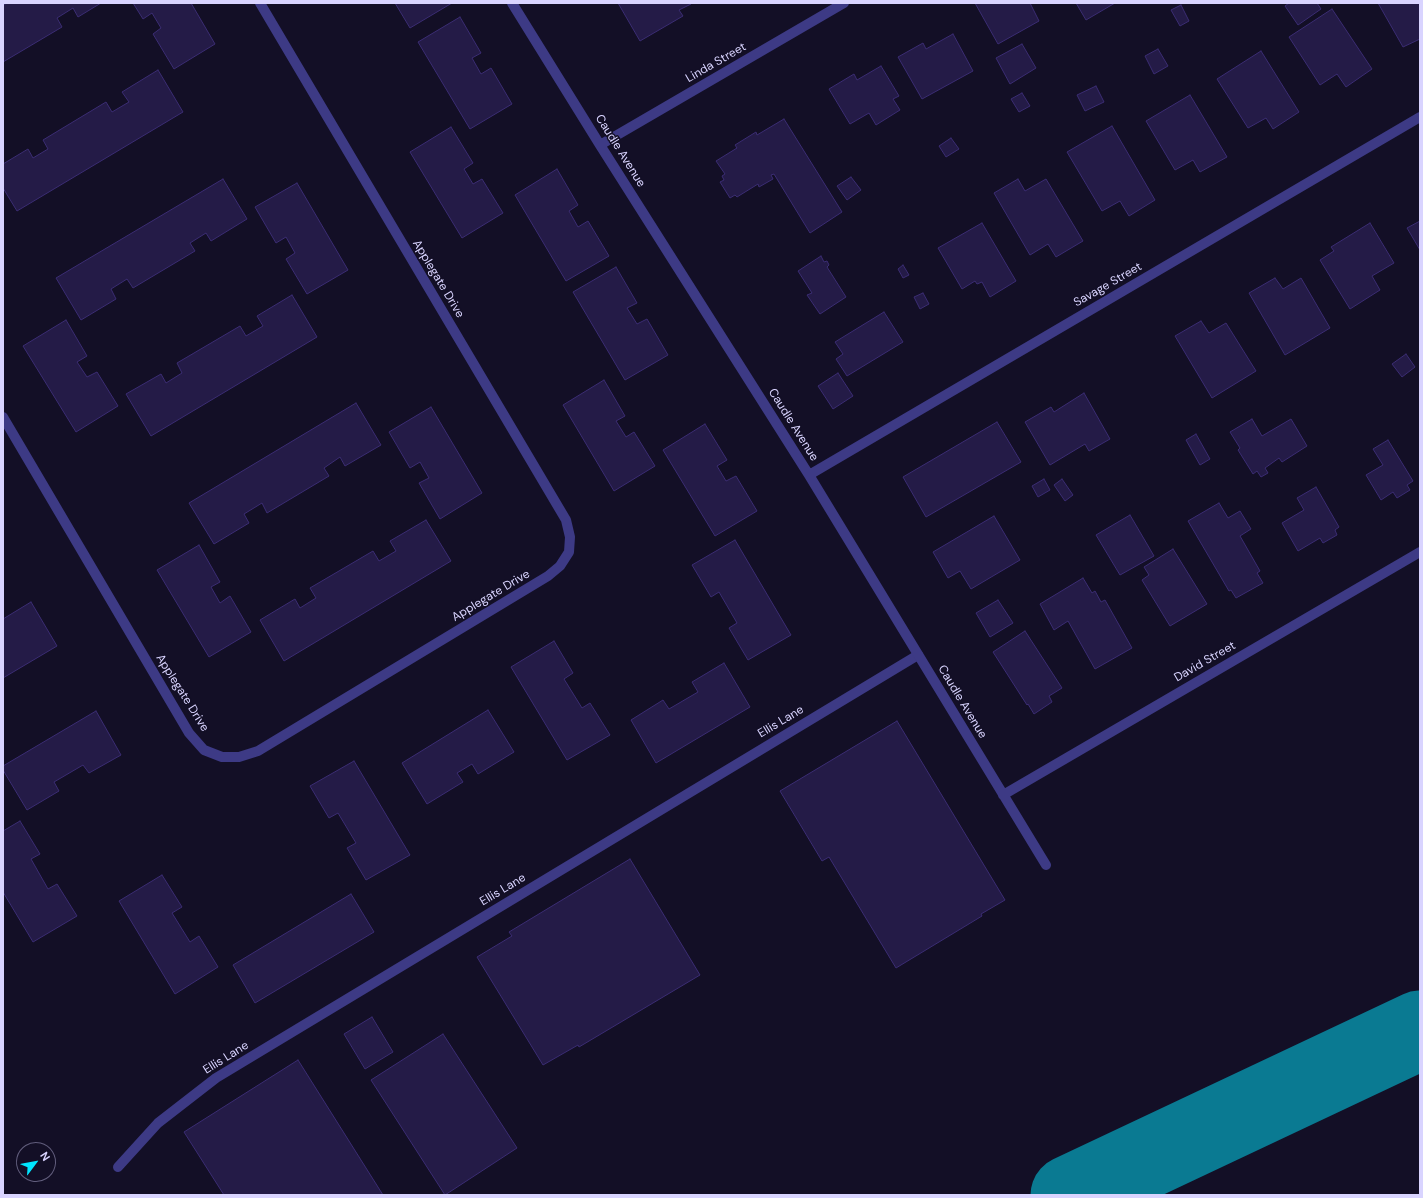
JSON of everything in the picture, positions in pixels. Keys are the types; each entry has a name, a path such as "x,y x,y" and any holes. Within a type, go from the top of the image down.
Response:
{"street":[{"name":"Applegate Drive","path":"3,417 189,733 204,750 222,757 239,757 258,751 548,576 560,566 569,552 570,537 566,520 260,3"},
{"name":"Caudle Avenue","path":"512,3 809,475 1046,865"},
{"name":"Linda Street","path":"600,145 844,3"},
{"name":"Savage Street","path":"809,475 1420,117"},
{"name":"David Street","path":"1003,795 1420,552"},
{"name":"Ellis Lane","path":"118,1167 158,1123 216,1078 918,655"}],"building":[{"path":"7,3 101,3 78,17 73,8 57,18 62,27 3,62 3,5"},
{"path":"133,3 191,3 215,44 174,69 153,34 161,28 152,13 143,19"},
{"path":"395,3 452,3 410,28"},
{"path":"618,3 691,4 679,10 683,16 640,41"},
{"path":"975,3 1030,3 1039,21 998,44"},
{"path":"1076,3 1115,3 1086,20"},
{"path":"1289,3 1317,3 1321,9 1298,25 1285,6"},
{"path":"1378,3 1420,3 1420,39 1403,47"},
{"path":"1181,5 1189,21 1180,26 1171,10"},
{"path":"1332,9 1372,69 1346,87 1337,74 1320,85 1289,37"},
{"path":"460,17 481,53 472,58 481,74 491,68 512,104 470,129 418,42"},
{"path":"953,34 973,71 922,99 898,57 923,43 926,49"},
{"path":"1022,44 1036,68 1010,84 996,58"},
{"path":"1158,49 1168,66 1154,74 1145,56"},
{"path":"1261,51 1299,112 1273,129 1266,118 1248,128 1217,79"},
{"path":"881,66 899,96 893,99 900,110 876,125 869,113 850,124 829,89 854,74 857,80"},
{"path":"158,70 183,112 17,211 3,188 3,164 28,149 33,158 48,149 43,140 106,102 112,112 129,102 122,92"},
{"path":"1096,86 1104,102 1085,111 1077,95"},
{"path":"1022,93 1030,106 1019,112 1011,99"},
{"path":"1190,95 1227,157 1200,172 1193,160 1175,170 1146,121"},
{"path":"784,119 842,212 810,233 774,174 771,175 773,179 759,187 758,184 737,197 735,195 730,198 720,182 724,180 722,176 725,174 716,161 737,148 735,145 756,132 757,135"},
{"path":"1112,126 1155,200 1129,216 1120,201 1102,211 1067,152"},
{"path":"451,127 473,163 464,169 473,184 482,179 503,213 462,238 410,152"},
{"path":"951,138 959,149 946,157 939,146"},
{"path":"557,169 578,205 569,211 578,227 588,221 609,256 566,281 515,195"},
{"path":"851,177 861,190 847,200 837,186"},
{"path":"223,179 247,219 211,241 206,233 190,243 195,251 133,288 127,279 111,289 116,299 81,320 56,278"},
{"path":"1018,179 1025,191 1046,179 1083,241 1056,257 1048,244 1030,255 994,193"},
{"path":"297,183 348,270 307,294 286,259 295,253 286,237 276,243 255,207"},
{"path":"1420,221 1420,250 1407,228"},
{"path":"982,223 1016,281 990,297 982,282 977,284 975,281 962,289 938,248"},
{"path":"1370,223 1394,263 1372,276 1380,290 1350,309 1320,260 1334,251 1331,247"},
{"path":"821,256 824,262 827,261 829,265 827,267 846,297 820,314 807,295 812,293 798,271"},
{"path":"903,265 909,275 903,278 898,269"},
{"path":"616,267 637,303 627,308 637,324 647,319 668,355 625,380 573,292"},
{"path":"1275,278 1283,289 1301,278 1330,328 1285,355 1249,293"},
{"path":"923,293 929,304 920,309 914,297"},
{"path":"292,295 317,337 151,436 126,394 161,374 166,383 182,373 177,363 240,326 246,336 263,326 257,316"},
{"path":"884,312 903,342 847,376 836,359 843,354 835,342"},
{"path":"66,320 87,356 77,362 87,377 97,372 118,406 76,432 23,346"},
{"path":"1201,321 1209,333 1226,323 1256,371 1212,398 1175,336"},
{"path":"1406,354 1415,367 1402,377 1392,364"},
{"path":"838,373 853,396 833,409 818,386"},
{"path":"604,380 625,416 616,421 626,437 634,432 655,466 614,491 563,405"},
{"path":"1084,393 1110,439 1089,451 1085,444 1050,465 1025,422 1051,407 1054,412"},
{"path":"356,403 381,445 345,466 340,457 324,468 329,476 267,513 262,503 244,514 249,523 214,544 189,503"},
{"path":"431,407 482,493 440,519 419,483 429,478 420,462 410,468 389,432"},
{"path":"1252,419 1262,436 1291,419 1307,446 1282,462 1279,458 1265,468 1268,473 1261,477 1257,471 1253,474 1238,450 1240,448 1230,432"},
{"path":"997,422 1021,462 926,517 903,477"},
{"path":"705,424 727,460 717,466 726,481 736,476 757,511 715,536 663,450"},
{"path":"1196,434 1210,459 1200,465 1186,440"},
{"path":"1388,440 1413,481 1407,485 1410,490 1397,498 1393,492 1381,500 1366,475 1383,465 1373,449"},
{"path":"1044,479 1050,490 1038,497 1032,486"},
{"path":"1062,479 1073,495 1065,501 1054,485"},
{"path":"1316,487 1339,527 1335,530 1337,535 1323,543 1320,538 1298,551 1282,523 1304,510 1297,498"},
{"path":"1219,503 1228,518 1240,511 1251,529 1240,536 1260,571 1257,573 1263,583 1236,598 1231,590 1229,591 1188,521"},
{"path":"1130,515 1154,556 1120,575 1096,535"},
{"path":"994,516 1020,560 971,589 960,571 948,578 933,552"},
{"path":"426,520 451,561 284,661 260,620 295,599 300,608 316,598 310,588 373,551 379,561 396,551 390,541"},
{"path":"735,540 791,635 748,660 729,628 737,623 719,592 711,597 692,565"},
{"path":"199,545 220,582 211,587 220,603 230,596 251,632 209,657 157,570"},
{"path":"1173,549 1207,604 1170,626 1142,580 1149,575 1144,567"},
{"path":"1083,578 1092,593 1095,591 1101,602 1105,600 1132,648 1095,669 1068,621 1054,630 1040,604"},
{"path":"998,600 1013,623 990,637 976,613"},
{"path":"31,602 57,646 3,678 3,619"},
{"path":"1025,631 1062,688 1049,696 1052,702 1034,714 993,652"},
{"path":"554,641 573,673 564,679 582,708 590,703 610,735 567,760 511,667"},
{"path":"724,663 750,707 656,763 631,720 663,700 669,709 698,692 692,682"},
{"path":"488,710 514,752 478,774 472,764 457,773 463,782 427,804 402,763"},
{"path":"96,711 121,755 89,773 83,765 54,782 59,791 27,810 3,770 3,766"},
{"path":"897,721 1005,900 981,914 982,916 896,968 829,857 822,861 780,791"},
{"path":"354,761 410,855 366,880 347,848 356,843 338,813 329,818 310,786"},
{"path":"20,821 40,854 31,859 48,889 57,884 77,916 33,942 3,892 3,831"},
{"path":"630,859 700,975 579,1047 578,1045 543,1065 477,957 512,936 509,932"},
{"path":"162,875 182,907 172,913 190,942 199,936 218,967 175,994 119,901"},
{"path":"351,894 374,932 255,1003 233,965"},
{"path":"372,1017 393,1052 365,1069 344,1034"},
{"path":"443,1034 517,1148 445,1195 371,1080"},
{"path":"298,1060 383,1195 224,1195 184,1132"}],"taxiway":[{"path":"1070,1195 1420,1030"}]}
